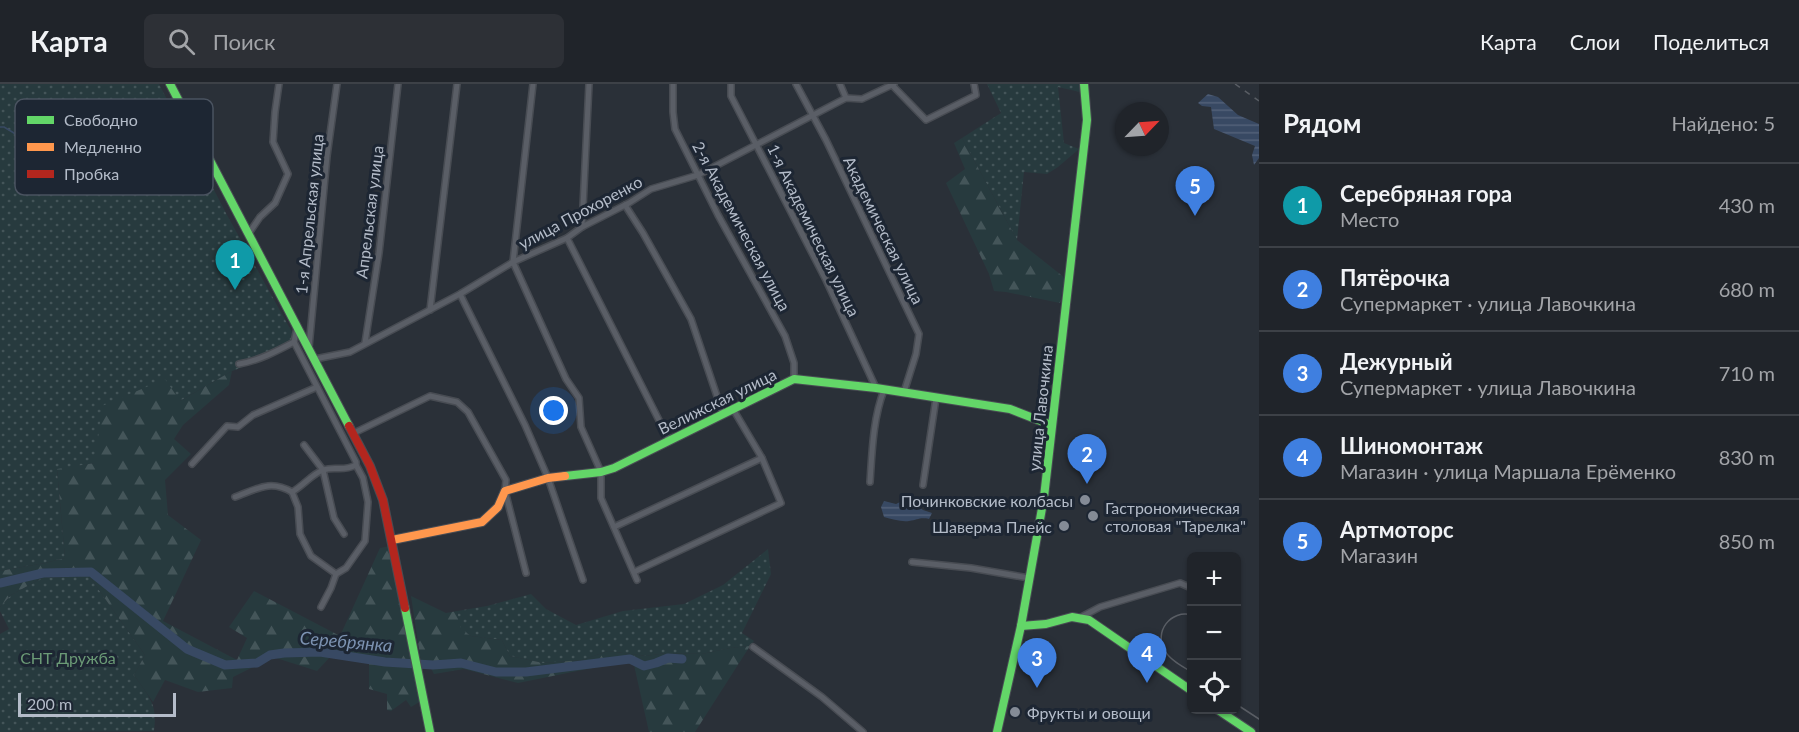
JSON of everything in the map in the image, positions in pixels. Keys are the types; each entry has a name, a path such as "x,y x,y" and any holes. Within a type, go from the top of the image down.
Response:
{"street":[{"path":"170,84 178,99"},
{"path":"249,233 260,217 275,203 288,174 273,142 279,84"},
{"name":"1-я Апрельская улица","path":"309,347 327,156 337,84"},
{"name":"Апрельская улица","path":"365,343 379,253 398,84"},
{"path":"430,310 457,84"},
{"path":"533,84 513,262 567,379 579,398 581,427 602,472 601,498 637,580"},
{"path":"582,227 589,84"},
{"name":"2-я Академическая улица","path":"673,84 675,129 718,215 785,336 794,363 794,379"},
{"name":"1-я Академическая улица","path":"731,84 731,96 880,389"},
{"name":"Академическая улица","path":"796,84 919,334 916,354 904,392"},
{"path":"840,84 846,98"},
{"path":"893,85 926,120 976,95 974,84"},
{"name":"улица Лавочкина","path":"997,732 1021,626 1044,497 1085,141 1087,120 1084,84"},
{"name":"улица Прохоренко","path":"315,359 350,352 460,294 513,262 567,238 582,227 651,189 698,175 846,98 862,99 893,85"},
{"path":"213,165 354,433 384,500 430,732"},
{"path":"625,205 691,319 723,414"},
{"path":"567,238 669,440"},
{"path":"460,294 525,425 548,478 583,580"},
{"path":"298,326 294,342 356,462 363,478 368,502 365,541 346,568 336,574 321,607"},
{"path":"239,364 279,350 294,342"},
{"name":"Велижская улица","path":"505,491 548,478 602,472 614,468 794,379 904,392 1010,410 1051,425"},
{"path":"192,464 227,426 238,427 253,415 317,387"},
{"path":"870,482 874,437 881,398 880,389"},
{"path":"354,433 430,396 457,402 468,412 506,480 505,491 498,507 482,522 392,540"},
{"path":"923,485 936,398"},
{"path":"634,572 781,503 762,458 733,409"},
{"path":"304,445 323,470 334,518 344,534"},
{"path":"614,527 762,458"},
{"path":"292,492 323,470 347,470 356,465"},
{"path":"235,497 273,484 283,486 292,492 298,507 300,534 304,542 312,556 336,574"},
{"path":"505,491 526,573"},
{"path":"912,562 971,568 1029,578"},
{"path":"1021,626 1046,624 1068,616 1083,616 1100,607 1180,583 1187,586"},
{"path":"1083,616 1098,624 1187,688"},
{"path":"753,647 822,697 864,732"},
{"path":"1224,714 1251,732"}],"green space":[{"path":"0,84 159,84 167,99 15,99 15,195 213,195 213,188 298,343 232,371 180,401 95,463 57,470 65,558 0,571"},
{"path":"987,84 1079,84 1080,92 1058,87 1064,143 1079,149 1047,174 1024,172 1017,240 962,138 1001,113"},
{"path":"962,138 1017,240 1065,278 1060,303 994,291 989,274 946,183 965,169 954,143"},
{"path":"232,371 229,385 183,425 174,439 191,454 165,480 168,515 201,540 163,621 237,660 247,638 229,627 254,591 340,636 380,548 390,546 421,701 411,707 406,700 391,711 387,710 387,694 369,689 369,663 330,657 317,671 273,657 233,677 232,688 198,692 165,680 153,702 134,675 145,655 89,576 42,578 11,595 0,607 0,571 65,558 57,469 95,463 102,406 165,379 180,401"},
{"path":"768,549 771,574 742,633 754,641 750,646 702,654 666,653 646,656 608,651 582,660 543,663 510,656 502,640 471,636 460,629 457,611 487,606 531,594 546,609 576,625 623,611 684,604 723,585"},
{"name":"СНТ Дружба","path":"89,576 145,655 134,675 151,701 155,714 154,731 0,732 0,634 9,629 0,607 11,595 42,578"},
{"path":"411,596 446,613 457,611 461,629 471,636 502,640 510,656 543,663 582,660 608,651 646,656 666,653 702,654 750,646 695,732 649,732 634,665 622,662 518,683 464,669 434,674 431,668 422,669"}],"water":[{"path":"1208,94 1218,97 1238,115 1259,124 1259,158 1254,165 1252,155 1255,146 1214,129 1211,107 1198,103"},
{"path":"884,501 896,504 902,501 908,505 915,504 932,513 929,519 921,518 912,521 884,517 881,507"}],"waterway":[{"path":"0,127 15,134"},
{"name":"Серебрянка","path":"0,583 43,573 91,572 187,649 225,665 257,663 270,655 284,653 320,652 385,662 433,665 461,663 496,672 526,672 630,659 644,666 668,658 682,659"}],"tram line":[{"path":"1187,614 1177,615 1171,619 1166,624 1161,637 1167,654 1187,669"},
{"path":"1241,707 1259,719"}],"railway":[{"path":"1235,84 1259,101"}],"traffic: fast":[{"path":"170,84 178,99"},
{"path":"997,732 1021,626 1044,497 1087,120 1084,84"},
{"path":"213,166 349,426"},
{"path":"565,476 601,472 614,468 794,379 876,388 1010,409 1051,425"},
{"path":"405,608 430,732"},
{"path":"1021,626 1046,624 1072,617 1089,620 1187,688"},
{"path":"1224,714 1251,732"}],"traffic: slow":[{"path":"392,540 482,522 498,507 505,491 548,478 565,476"}],"traffic: jam":[{"path":"349,426 370,466 383,500 405,608"}],"place":[{"name":"Артмоторс","path":"1195,216"},
{"name":"Серебряная гора","path":"235,290"},
{"name":"Пятёрочка","path":"1087,484"},
{"name":"Починковские колбасы","path":"1085,500"},
{"name":"Гастрономическая столовая \"Тарелка\"","path":"1093,516"},
{"name":"Шаверма Плейс","path":"1064,526"},
{"name":"Шиномонтаж","path":"1147,683"},
{"name":"Дежурный","path":"1037,688"},
{"name":"Фрукты и овощи","path":"1015,712"}]}
